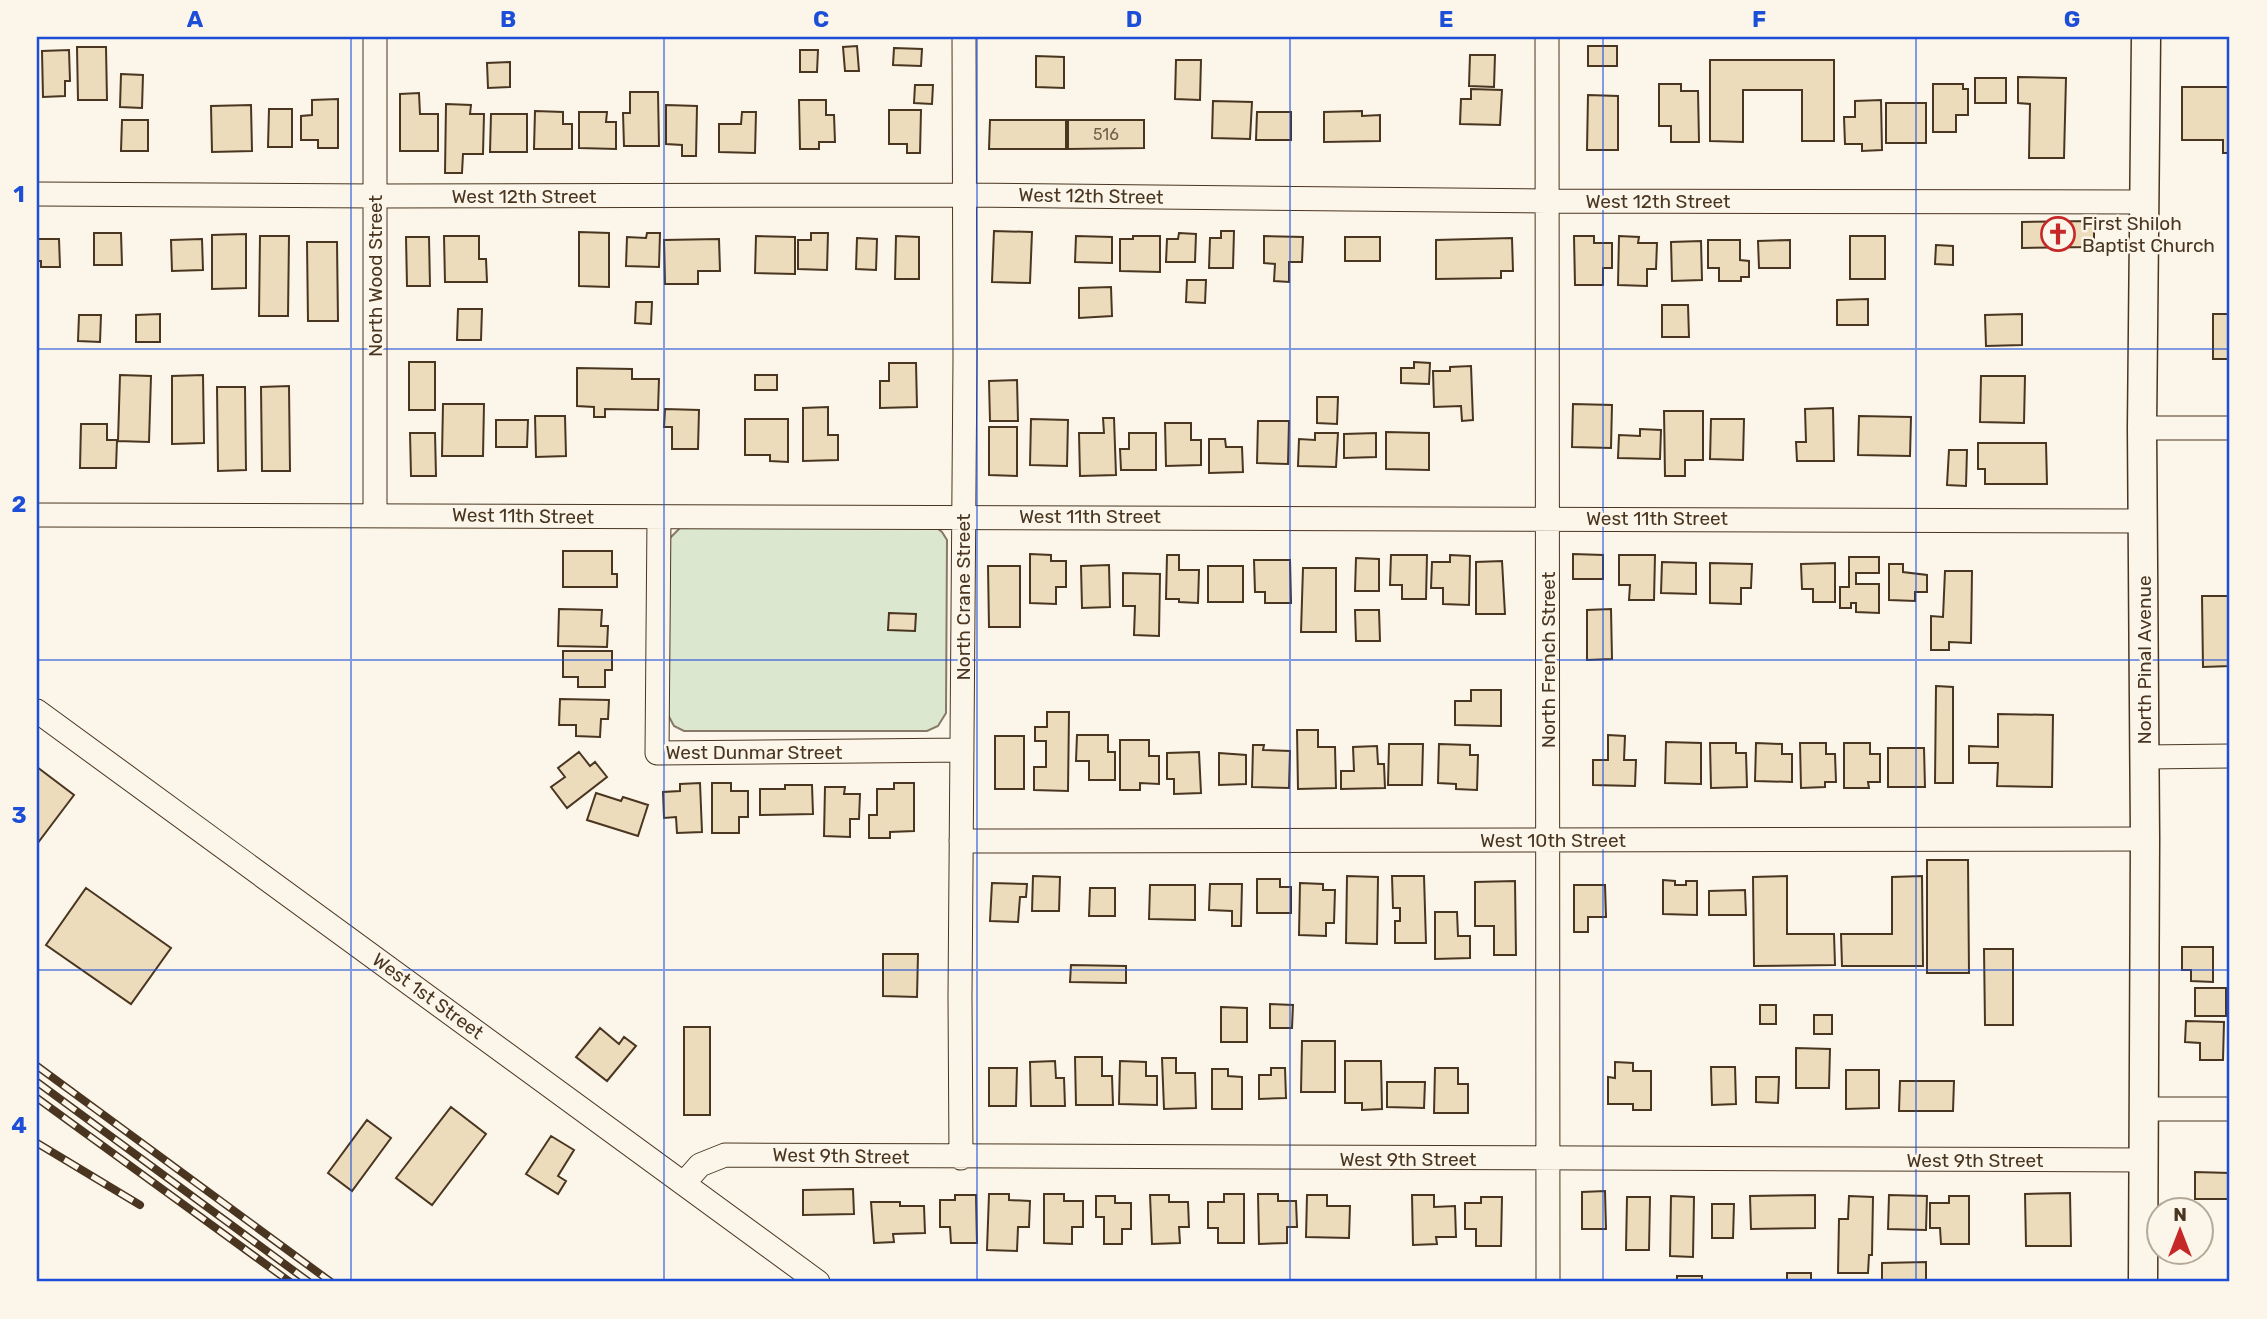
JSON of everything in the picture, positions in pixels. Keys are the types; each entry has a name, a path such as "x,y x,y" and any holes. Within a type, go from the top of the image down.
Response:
{"main road":[{"name":"North Pinal Avenue","path":"2143,1282 2145,757 2142,428 2146,37"}],"street":[{"name":"North Wood Street","path":"375,37 375,514"},
{"name":"North Crane Street","path":"961,1158 964,37"},
{"name":"North French Street","path":"1547,37 1548,1282"},
{"name":"West 12th Street","path":"37,194 963,195 1547,201 2144,202"},
{"path":"2142,428 2230,428"},
{"name":"West 11th Street","path":"37,515 2143,521"},
{"name":"West Dunmar Street","path":"659,517 657,753 962,750"},
{"name":"West 1st Street","path":"37,711 818,1282"},
{"path":"2145,757 2230,756"},
{"name":"West 10th Street","path":"961,841 2145,839"},
{"path":"2145,1109 2230,1109"},
{"name":"West 9th Street","path":"684,1183 700,1165 725,1155 961,1158 2142,1160"}],"green space":[{"path":"683,525 933,525 942,532 947,540 946,713 938,726 927,731 684,731 674,726 667,713 668,540"}],"building":[{"path":"857,46 859,71 845,71 843,47"},
{"path":"1588,46 1617,46 1617,66 1588,66"},
{"path":"77,47 106,47 107,100 78,100"},
{"path":"894,48 922,49 921,66 893,65"},
{"path":"69,50 70,81 65,81 65,96 43,97 42,51"},
{"path":"800,50 818,50 817,72 800,72"},
{"path":"1470,55 1495,55 1494,87 1469,86"},
{"path":"1036,56 1064,57 1064,88 1036,87"},
{"path":"1176,60 1201,60 1200,100 1175,99"},
{"path":"1710,60 1834,60 1834,141 1802,141 1802,90 1743,90 1743,142 1710,141"},
{"path":"510,62 510,87 488,88 487,63"},
{"path":"121,74 143,75 142,108 120,107"},
{"path":"2018,77 2066,78 2064,158 2029,158 2030,104 2018,103"},
{"path":"1975,78 2006,78 2006,103 1975,103"},
{"path":"1659,84 1681,84 1681,91 1698,91 1699,142 1671,142 1671,126 1659,126"},
{"path":"1933,84 1963,84 1963,89 1968,89 1968,115 1956,115 1956,132 1933,132"},
{"path":"915,85 933,85 932,104 914,103"},
{"path":"2182,87 2230,87 2230,153 2223,153 2223,140 2182,140"},
{"path":"1471,89 1502,90 1500,125 1460,124 1461,99 1471,99"},
{"path":"630,92 658,92 659,146 624,146 623,113 630,113"},
{"path":"419,93 420,114 438,114 438,151 400,151 400,94"},
{"path":"1588,95 1618,96 1618,150 1587,150"},
{"path":"338,99 338,148 318,148 318,140 301,140 301,116 312,115 312,100"},
{"path":"799,100 826,100 826,115 834,115 835,142 819,142 819,149 800,149"},
{"path":"1881,100 1882,150 1862,151 1862,144 1845,144 1844,117 1855,117 1855,101"},
{"path":"1213,101 1252,102 1250,139 1212,138"},
{"path":"1886,103 1926,103 1926,143 1886,143"},
{"path":"446,104 471,105 470,114 484,114 483,154 463,154 462,173 445,173"},
{"path":"251,105 252,151 212,152 211,106"},
{"path":"666,105 697,106 696,156 682,156 682,145 666,144"},
{"path":"269,109 292,109 292,147 268,147"},
{"path":"889,110 921,110 920,153 907,153 907,144 889,144"},
{"path":"535,111 563,112 563,124 572,124 572,149 534,149"},
{"path":"1362,111 1362,116 1380,115 1380,141 1324,142 1324,112"},
{"path":"579,112 607,112 606,122 616,122 616,149 579,148"},
{"path":"742,112 756,112 755,153 719,152 719,124 741,124"},
{"path":"1257,112 1291,112 1291,140 1256,140"},
{"path":"491,114 527,114 527,152 490,152"},
{"path":"122,120 148,120 148,151 121,151"},
{"path":"990,120 1066,120 1066,149 989,149"},
{"path":"1068,120 1144,120 1144,148 1068,149"},
{"name":"First Shiloh Baptist Church","path":"2094,221 2094,247 2022,248 2022,222"},
{"path":"994,231 1032,232 1030,283 992,282"},
{"path":"1221,231 1234,231 1233,268 1209,268 1210,238 1221,238"},
{"path":"579,232 609,233 609,287 579,286"},
{"path":"94,233 121,233 122,265 94,265"},
{"path":"647,233 660,233 659,267 626,266 627,237 646,238"},
{"path":"811,233 828,233 827,270 798,269 798,240 811,240"},
{"path":"1179,233 1196,234 1195,262 1166,262 1167,239 1178,239"},
{"path":"246,234 246,288 212,289 212,235"},
{"path":"260,236 289,236 288,316 259,316"},
{"path":"444,236 479,236 479,259 486,259 487,282 445,282"},
{"path":"756,236 795,237 795,274 755,273"},
{"path":"896,236 919,237 919,279 895,279"},
{"path":"1076,236 1112,237 1112,263 1075,262"},
{"path":"1133,236 1160,236 1160,272 1120,271 1120,239 1133,239"},
{"path":"1264,236 1303,237 1302,262 1289,262 1289,282 1274,281 1275,264 1264,263"},
{"path":"1574,236 1594,236 1594,243 1612,243 1612,268 1603,268 1603,285 1575,285"},
{"path":"1619,236 1639,237 1638,243 1657,243 1656,269 1647,269 1647,286 1618,285"},
{"path":"1850,236 1885,236 1885,279 1850,279"},
{"path":"406,237 429,237 430,286 407,286"},
{"path":"1345,237 1380,237 1380,261 1345,261"},
{"path":"857,238 877,239 876,270 856,269"},
{"path":"1512,238 1513,271 1501,271 1501,278 1436,279 1436,240"},
{"path":"37,239 59,239 60,267 41,267 41,261 37,261"},
{"path":"202,239 203,270 172,271 171,240"},
{"path":"719,239 720,271 698,271 698,284 665,284 664,240"},
{"path":"1708,240 1740,240 1740,260 1749,261 1749,277 1741,277 1741,281 1719,281 1719,268 1708,268"},
{"path":"1790,240 1790,268 1759,268 1758,241"},
{"path":"1701,241 1702,280 1672,281 1671,242"},
{"path":"307,242 337,242 338,321 308,321"},
{"path":"1936,245 1953,246 1953,265 1935,264"},
{"path":"1187,280 1206,280 1205,303 1186,302"},
{"path":"1111,287 1112,316 1079,318 1079,288"},
{"path":"1868,299 1868,325 1837,325 1837,300"},
{"path":"636,302 652,302 651,324 635,323"},
{"path":"1662,305 1688,305 1689,337 1662,337"},
{"path":"458,309 482,309 481,340 457,340"},
{"path":"160,314 160,342 136,342 136,315"},
{"path":"2022,314 2022,345 1986,346 1985,315"},
{"path":"2213,314 2230,314 2230,359 2213,359"},
{"path":"79,315 101,315 100,342 78,341"},
{"path":"409,362 435,362 435,410 409,410"},
{"path":"1414,362 1430,363 1429,384 1401,383 1401,368 1414,368"},
{"path":"889,363 916,363 917,407 880,408 880,381 889,381"},
{"path":"1471,366 1473,420 1462,421 1461,406 1434,407 1433,371 1450,371 1450,367"},
{"path":"577,368 632,369 632,379 659,379 658,410 605,409 605,417 594,417 594,407 577,406"},
{"path":"120,375 151,376 149,442 118,441"},
{"path":"203,375 204,443 172,444 172,376"},
{"path":"755,375 777,375 777,390 755,390"},
{"path":"1981,376 2025,376 2024,423 1980,422"},
{"path":"1017,380 1018,421 990,421 989,381"},
{"path":"289,386 290,471 262,471 261,387"},
{"path":"217,387 245,387 246,470 218,471"},
{"path":"1317,397 1338,397 1337,424 1317,423"},
{"path":"443,404 484,404 483,456 442,456"},
{"path":"1573,404 1612,405 1611,448 1572,447"},
{"path":"828,407 828,435 838,435 838,460 803,461 803,408"},
{"path":"1833,408 1834,461 1797,461 1796,442 1806,442 1805,409"},
{"path":"665,409 699,410 698,449 672,449 672,427 664,427"},
{"path":"1664,411 1703,411 1703,460 1685,460 1685,476 1665,476"},
{"path":"535,416 565,416 566,456 536,457"},
{"path":"1859,416 1911,417 1910,456 1858,455"},
{"path":"1103,418 1114,418 1116,475 1080,476 1079,433 1104,433"},
{"path":"745,419 788,419 788,462 770,461 770,455 745,455"},
{"path":"1031,419 1068,420 1067,466 1030,465"},
{"path":"1711,419 1744,419 1743,460 1710,459"},
{"path":"496,420 528,420 527,447 496,447"},
{"path":"1258,421 1289,421 1288,464 1257,463"},
{"path":"1165,423 1191,423 1191,440 1201,440 1201,465 1166,466"},
{"path":"81,424 107,424 107,440 117,440 116,468 80,468"},
{"path":"989,427 1017,427 1017,476 989,475"},
{"path":"1640,429 1661,430 1660,459 1618,458 1619,435 1640,436"},
{"path":"1386,432 1429,433 1429,470 1386,469"},
{"path":"410,433 435,433 436,476 411,476"},
{"path":"1129,433 1156,433 1156,470 1121,470 1120,449 1129,449"},
{"path":"1315,433 1338,433 1336,467 1298,466 1299,439 1315,440"},
{"path":"1376,433 1376,457 1344,458 1344,434"},
{"path":"1209,439 1225,439 1226,447 1242,447 1243,472 1209,473"},
{"path":"1978,443 2046,443 2047,484 1985,484 1985,469 1978,469"},
{"path":"1949,450 1967,450 1966,486 1947,485"},
{"path":"563,551 612,551 612,574 617,574 617,587 563,587"},
{"path":"1030,554 1051,555 1051,561 1066,561 1066,587 1056,587 1056,604 1030,603"},
{"path":"1573,554 1603,555 1603,579 1573,579"},
{"path":"1167,555 1179,555 1179,570 1199,570 1198,603 1166,599"},
{"path":"1391,555 1427,555 1426,599 1402,599 1402,585 1390,585"},
{"path":"1450,555 1470,556 1469,605 1443,604 1443,588 1431,588 1432,562 1450,562"},
{"path":"1619,555 1655,555 1654,600 1629,600 1630,585 1619,585"},
{"path":"1849,557 1879,557 1879,573 1856,573 1856,584 1879,584 1879,613 1856,612 1856,603 1851,603 1851,608 1840,608 1840,587 1849,587"},
{"path":"1356,558 1379,559 1379,591 1355,591"},
{"path":"1254,560 1290,560 1291,603 1265,603 1265,592 1255,592"},
{"path":"1502,561 1505,614 1476,614 1476,562"},
{"path":"1662,562 1696,563 1696,594 1661,593"},
{"path":"1710,563 1752,564 1751,588 1741,588 1741,604 1710,603"},
{"path":"1835,563 1835,602 1813,602 1813,589 1802,589 1801,564"},
{"path":"1889,564 1903,564 1903,572 1927,575 1927,592 1915,592 1915,601 1889,600"},
{"path":"1109,565 1110,607 1082,608 1081,566"},
{"path":"988,566 1020,566 1020,627 989,627"},
{"path":"1208,566 1243,566 1243,602 1208,602"},
{"path":"1303,568 1336,568 1336,632 1301,632"},
{"path":"1945,571 1972,571 1971,643 1949,642 1949,650 1931,650 1931,616 1943,617"},
{"path":"1123,573 1160,574 1159,636 1134,635 1135,606 1123,606"},
{"path":"2202,596 2230,596 2230,666 2203,667"},
{"path":"559,609 602,610 601,626 608,626 607,647 558,646"},
{"path":"1611,609 1612,659 1587,660 1587,610"},
{"path":"1355,610 1379,610 1380,641 1356,641"},
{"path":"889,613 916,614 915,631 888,630"},
{"path":"563,651 612,651 612,670 605,670 605,687 578,687 578,677 563,677"},
{"path":"1936,686 1953,687 1953,783 1935,783"},
{"path":"1471,690 1501,690 1501,726 1455,725 1455,701 1471,701"},
{"path":"560,699 609,700 608,719 601,719 600,737 576,736 576,725 559,725"},
{"path":"1047,712 1069,712 1068,791 1034,790 1034,767 1046,767 1046,741 1035,741 1035,727 1047,727"},
{"path":"1998,714 2053,715 2052,787 1997,786 1998,763 1969,763 1969,746 1998,747"},
{"path":"1297,730 1318,730 1318,747 1335,747 1336,788 1298,789"},
{"path":"1077,735 1108,735 1108,752 1115,752 1115,780 1089,780 1089,761 1076,761"},
{"path":"1608,735 1625,736 1624,760 1636,760 1635,786 1593,785 1593,760 1608,760"},
{"path":"995,736 1024,736 1024,789 995,789"},
{"path":"1120,740 1149,740 1149,756 1159,756 1159,784 1140,783 1140,790 1120,790"},
{"path":"1666,742 1701,743 1701,784 1665,783"},
{"path":"1710,743 1736,743 1736,753 1746,753 1747,787 1711,788"},
{"path":"1756,743 1782,744 1782,754 1792,754 1792,782 1755,781"},
{"path":"1800,743 1826,743 1826,754 1835,754 1836,782 1825,782 1825,787 1801,788"},
{"path":"1844,743 1870,743 1870,754 1880,754 1880,782 1868,782 1869,788 1844,788"},
{"path":"1389,744 1423,744 1422,785 1388,785"},
{"path":"1439,744 1470,745 1470,755 1478,755 1477,790 1456,789 1456,784 1438,783"},
{"path":"1253,745 1264,745 1263,750 1290,751 1289,788 1252,787"},
{"path":"1377,746 1378,764 1384,764 1385,788 1341,789 1341,771 1354,771 1353,747"},
{"path":"1888,748 1924,748 1925,787 1888,787"},
{"path":"579,752 590,766 595,762 607,777 567,808 551,787 565,777 558,768"},
{"path":"1199,752 1201,793 1174,794 1174,779 1167,779 1167,753"},
{"path":"1219,753 1246,755 1246,784 1219,785"},
{"path":"37,767 74,795 37,844"},
{"path":"700,783 702,832 677,833 676,817 664,818 663,792 680,791 680,784"},
{"path":"712,783 731,783 731,791 748,791 748,817 739,817 739,833 712,833"},
{"path":"894,783 914,783 914,831 890,832 890,838 869,838 869,815 877,815 877,789 894,789"},
{"path":"785,785 812,785 813,814 760,815 760,789 785,789"},
{"path":"825,787 845,787 844,794 860,794 859,819 850,819 850,837 824,836"},
{"path":"596,793 621,801 623,797 648,805 638,836 587,820"},
{"path":"1927,860 1968,860 1969,973 1927,973"},
{"path":"1033,876 1060,877 1059,911 1032,911"},
{"path":"1347,876 1378,877 1377,944 1346,943"},
{"path":"1392,876 1424,876 1426,943 1395,943 1395,921 1400,921 1400,908 1393,908"},
{"path":"1787,876 1787,934 1834,934 1835,965 1754,966 1753,877"},
{"path":"1922,876 1923,966 1842,966 1841,934 1892,934 1892,877"},
{"path":"1257,879 1280,879 1280,887 1291,887 1291,913 1257,913"},
{"path":"1663,880 1675,881 1675,885 1697,881 1697,915 1663,914"},
{"path":"1515,881 1516,955 1494,955 1494,926 1475,926 1475,882"},
{"path":"992,883 1027,884 1026,897 1020,897 1018,922 990,921"},
{"path":"1300,883 1323,884 1323,890 1335,890 1334,923 1326,923 1326,936 1299,935"},
{"path":"1210,884 1242,884 1241,926 1232,926 1232,911 1209,910"},
{"path":"1150,885 1195,885 1195,920 1149,919"},
{"path":"1574,885 1605,885 1606,917 1588,917 1588,932 1574,932"},
{"path":"86,888 171,948 131,1004 46,945"},
{"path":"1090,888 1115,888 1115,916 1089,916"},
{"path":"1745,890 1746,915 1709,915 1709,891"},
{"path":"1435,912 1457,912 1458,936 1470,936 1470,958 1435,959"},
{"path":"2182,947 2213,947 2213,982 2191,981 2191,970 2182,970"},
{"path":"1984,949 2013,949 2013,1025 1985,1025"},
{"path":"883,954 918,954 917,997 883,996"},
{"path":"1071,965 1126,966 1126,983 1070,982"},
{"path":"2195,988 2226,988 2226,1016 2195,1016"},
{"path":"1270,1004 1293,1005 1292,1028 1270,1028"},
{"path":"1760,1005 1776,1005 1776,1024 1760,1024"},
{"path":"1221,1007 1247,1008 1247,1042 1221,1042"},
{"path":"1814,1015 1832,1015 1832,1034 1814,1034"},
{"path":"2186,1021 2224,1022 2223,1060 2200,1060 2200,1043 2185,1042"},
{"path":"684,1027 710,1027 710,1115 684,1115"},
{"path":"600,1028 619,1044 624,1037 636,1046 607,1081 576,1057"},
{"path":"1302,1041 1335,1041 1335,1092 1301,1092"},
{"path":"1796,1048 1830,1049 1829,1088 1796,1088"},
{"path":"1075,1057 1102,1057 1102,1076 1112,1076 1113,1105 1076,1105"},
{"path":"1162,1058 1176,1058 1176,1073 1195,1073 1196,1108 1164,1109"},
{"path":"1055,1061 1056,1078 1064,1078 1065,1106 1031,1106 1030,1062"},
{"path":"1120,1061 1146,1062 1146,1076 1157,1076 1157,1105 1119,1104"},
{"path":"1345,1061 1381,1061 1382,1109 1362,1110 1362,1103 1345,1103"},
{"path":"1615,1062 1633,1063 1633,1071 1651,1071 1651,1110 1633,1110 1633,1104 1608,1104 1608,1077 1615,1078"},
{"path":"1711,1067 1735,1067 1736,1104 1712,1105"},
{"path":"989,1068 1017,1068 1016,1106 989,1106"},
{"path":"1271,1068 1285,1068 1286,1098 1259,1099 1259,1075 1271,1075"},
{"path":"1435,1068 1458,1068 1458,1084 1468,1084 1468,1113 1434,1113"},
{"path":"1212,1069 1228,1069 1228,1076 1242,1077 1242,1109 1212,1109"},
{"path":"1846,1070 1879,1070 1879,1108 1846,1109"},
{"path":"1756,1077 1779,1077 1778,1103 1756,1102"},
{"path":"1900,1081 1954,1081 1953,1111 1899,1111"},
{"path":"1387,1082 1425,1082 1424,1108 1387,1107"},
{"path":"451,1107 486,1134 432,1205 396,1178"},
{"path":"367,1120 391,1138 352,1191 328,1173"},
{"path":"551,1136 574,1150 558,1176 566,1181 558,1194 526,1174"},
{"path":"2195,1172 2230,1173 2230,1199 2195,1196"},
{"path":"853,1189 854,1214 803,1215 803,1190"},
{"path":"1605,1191 1606,1229 1582,1229 1582,1192"},
{"path":"2070,1193 2071,1246 2026,1246 2025,1194"},
{"path":"989,1194 1009,1194 1009,1200 1030,1201 1029,1227 1018,1227 1017,1251 987,1250"},
{"path":"1044,1194 1064,1194 1064,1201 1083,1201 1083,1227 1072,1227 1072,1244 1044,1243"},
{"path":"1224,1194 1244,1194 1244,1243 1218,1243 1218,1228 1208,1228 1208,1202 1224,1202"},
{"path":"1258,1194 1278,1194 1278,1201 1296,1201 1297,1227 1287,1227 1287,1243 1259,1244"},
{"path":"955,1195 976,1195 977,1243 951,1243 950,1227 940,1227 940,1200 955,1200"},
{"path":"1150,1195 1169,1195 1169,1202 1188,1202 1189,1227 1179,1227 1180,1243 1152,1244"},
{"path":"1307,1195 1327,1195 1327,1206 1350,1206 1349,1238 1306,1237"},
{"path":"1412,1195 1434,1195 1434,1207 1455,1206 1456,1237 1436,1237 1437,1244 1413,1245"},
{"path":"1815,1195 1815,1228 1751,1229 1750,1196"},
{"path":"1889,1195 1927,1196 1926,1230 1888,1229"},
{"path":"1096,1196 1115,1196 1115,1203 1131,1203 1131,1229 1122,1229 1122,1244 1104,1244 1104,1217 1096,1217"},
{"path":"1671,1196 1694,1197 1693,1257 1670,1256"},
{"path":"1849,1196 1873,1197 1872,1255 1869,1255 1868,1273 1838,1273 1839,1219 1848,1219"},
{"path":"1949,1196 1969,1196 1969,1244 1941,1244 1940,1228 1930,1228 1930,1203 1949,1203"},
{"path":"1481,1197 1502,1197 1501,1246 1476,1246 1476,1229 1465,1229 1465,1203 1481,1203"},
{"path":"1627,1197 1650,1197 1649,1250 1626,1250"},
{"path":"871,1202 900,1202 900,1206 924,1206 925,1233 893,1234 894,1242 874,1243"},
{"path":"1712,1204 1734,1204 1733,1238 1712,1238"},
{"path":"1926,1262 1926,1282 1882,1282 1882,1263"},
{"path":"1787,1273 1811,1273 1811,1282 1787,1282"},
{"path":"1677,1276 1702,1276 1702,1282 1677,1282"}],"railway":[{"path":"37,1066 331,1282"},
{"path":"37,1082 309,1282"},
{"path":"37,1098 290,1282"},
{"path":"37,1143 140,1205"}],"place":[{"name":"First Shiloh Baptist Church","path":"2058,234"}]}
